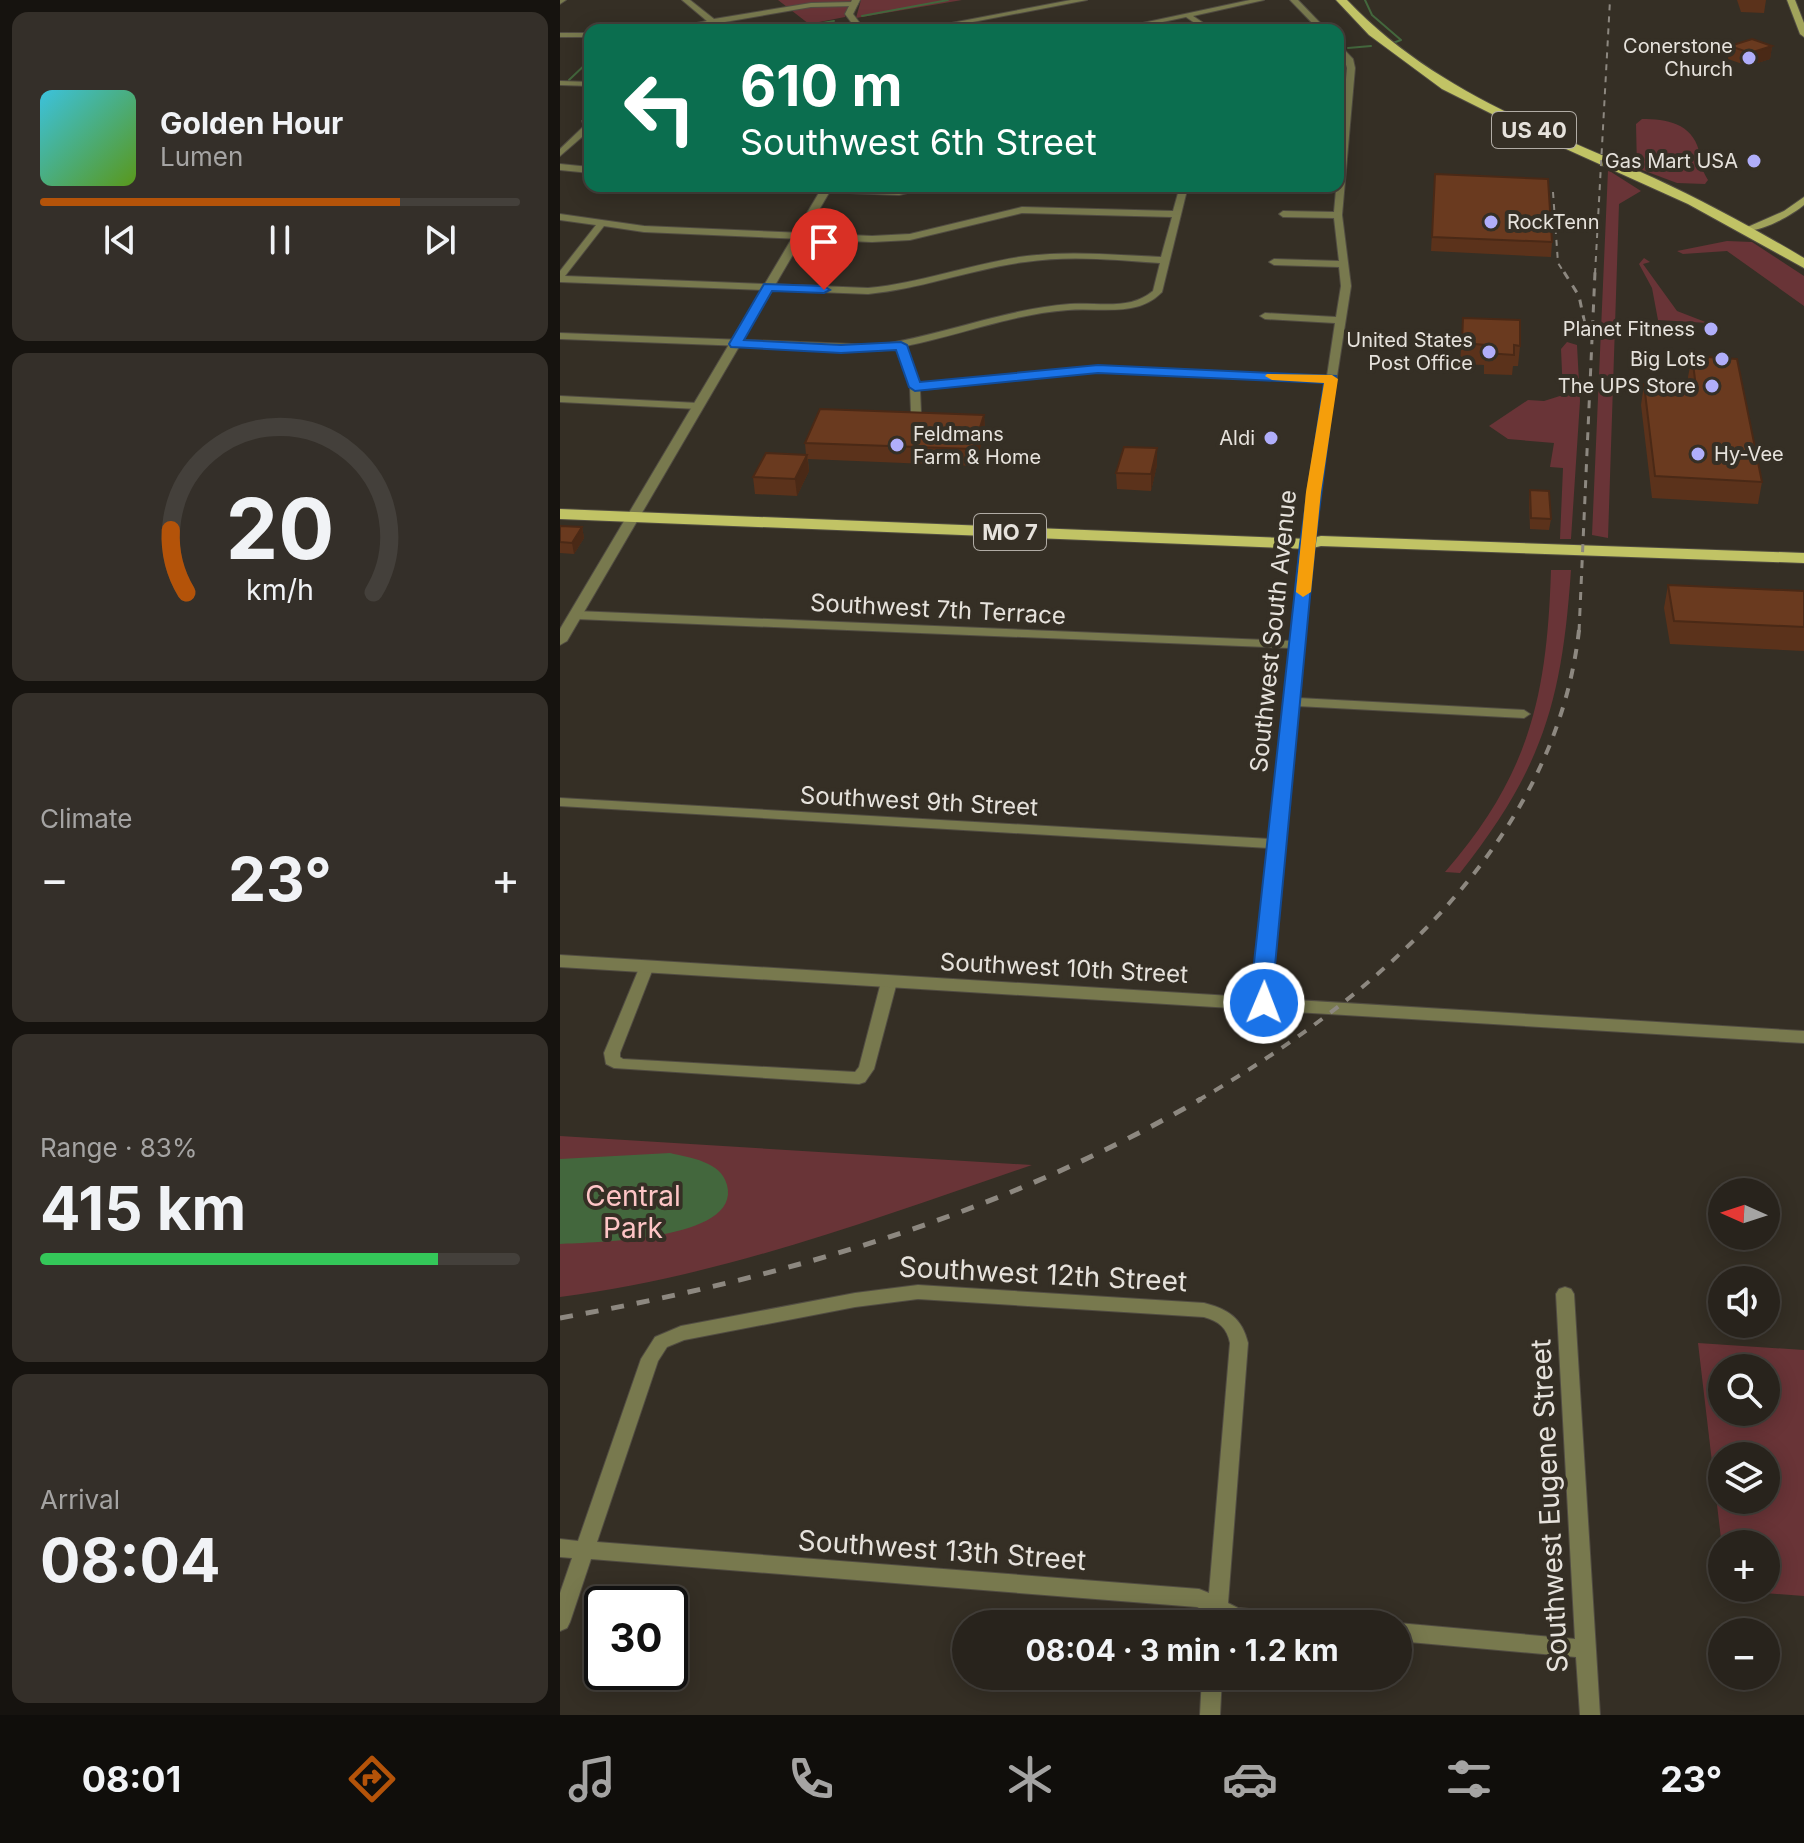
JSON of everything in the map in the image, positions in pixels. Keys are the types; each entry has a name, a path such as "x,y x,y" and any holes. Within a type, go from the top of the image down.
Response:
{"main road":[{"name":"US 40","path":"1341,0 1364,27 1424,73 1497,113 1748,229 1804,264"},
{"path":"1791,0 1800,14 1804,34"},
{"path":"1714,213 1771,224 1804,200"},
{"path":"1748,229 1804,214"},
{"path":"1771,224 1772,234 1783,251"},
{"name":"MO 7","path":"560,514 1308,544 1321,541 1804,558"},
{"name":"MO 7","path":"1308,544 1320,550 1804,568"}],"street":[{"path":"686,0 713,22"},
{"path":"952,24 1083,0"},
{"path":"1143,24 1260,0"},
{"path":"1294,0 1317,24"},
{"path":"701,24 811,5 855,2"},
{"path":"855,2 849,14 856,24"},
{"path":"1187,15 1201,24"},
{"path":"560,35 584,35"},
{"name":"Southwest South Avenue","path":"1344,53 1351,68 1344,111"},
{"path":"560,83 584,84"},
{"path":"560,154 584,129"},
{"path":"561,167 584,169"},
{"path":"560,641 825,192"},
{"path":"560,336 841,349 901,345 1047,309 1137,304 1157,292 1182,192"},
{"name":"Southwest South Avenue","path":"1264,1003 1262,981 1308,544 1341,320 1344,264 1338,215 1339,192"},
{"path":"560,217 601,224 872,239 910,237 991,215 1031,210 1177,214"},
{"path":"1283,214 1338,215"},
{"path":"560,278 601,224"},
{"path":"560,278 889,290 1022,259 1059,256 1164,260"},
{"path":"1274,262 1344,264"},
{"path":"1265,316 1341,320"},
{"path":"901,345 915,387 916,412"},
{"path":"915,387 1098,369 1332,379"},
{"path":"560,399 698,406"},
{"name":"Southwest 7th Terrace","path":"576,615 1298,645"},
{"path":"1293,702 1524,714"},
{"name":"Southwest 9th Street","path":"560,802 1276,844"},
{"name":"Southwest 10th Street","path":"560,961 1804,1037"},
{"path":"647,966 612,1060 620,1064 859,1078 866,1069 889,982"},
{"name":"Southwest 12th Street","path":"585,1550 650,1359 661,1342 681,1333 855,1300 918,1292 1204,1310 1220,1313 1232,1322 1239,1343 1218,1610"},
{"name":"Southwest Eugene Street","path":"1565,1294 1590,1715"},
{"name":"Southwest 13th Street","path":"560,1548 1199,1598 1210,1610"},
{"path":"560,1622 585,1550"},
{"path":"1412,1633 1586,1649"},
{"path":"1210,1715 1211,1690"}],"green space":[{"path":"778,0 851,0 845,17 809,24"},
{"path":"861,0 962,0 856,18"},
{"path":"1642,119 1677,124 1691,134 1708,180 1705,184 1677,183 1637,168 1636,124"},
{"path":"1608,170 1641,191 1619,204 1608,538 1592,535"},
{"path":"1727,241 1752,242 1804,276 1804,306 1727,251 1683,254 1677,251"},
{"path":"1644,258 1650,262 1643,264 1677,311 1708,323 1658,320 1652,288 1639,264"},
{"path":"1567,342 1577,345 1580,401 1571,539 1560,539 1563,468 1550,467 1554,443 1508,439 1489,426 1528,400 1544,401 1563,395 1561,349"},
{"path":"1551,570 1571,570 1562,658 1543,731 1529,766 1488,835 1460,873 1445,872 1497,801 1515,767 1528,732 1545,657"},
{"name":"Central Park","path":"560,1136 1032,1165 858,1225 740,1260 681,1275 560,1297"},
{"path":"1698,1343 1804,1350 1804,1596 1780,1594 1780,1530 1720,1530 1718,1514 1780,1514 1780,1442 1710,1442"}],"shaded area":[{"path":"670,1153 704,1162 724,1177 727,1185 725,1204 712,1218 661,1235 560,1244 560,1159"}],"building":[{"path":"1752,39 1772,46 1750,53 1730,46"},
{"name":"RockTenn","path":"1435,174 1548,179 1552,242 1432,237"},
{"path":"1463,318 1520,320 1520,346 1514,345 1514,355 1486,353 1486,345 1462,343"},
{"name":"Hy-Vee","path":"1692,356 1737,359 1762,482 1655,476 1644,384 1696,387"},
{"path":"820,409 984,415 973,449 805,443"},
{"path":"1124,447 1157,448 1151,474 1116,473"},
{"path":"766,453 807,455 795,479 753,477"},
{"path":"1530,490 1549,491 1551,519 1531,518"},
{"path":"560,526 582,527 572,543 560,542"},
{"path":"1668,585 1804,591 1804,627 1674,621"}],"waterway":[{"path":"862,16 948,0"},
{"path":"1365,0 1372,15 1401,40 1393,43"},
{"path":"817,24 834,21"},
{"path":"1348,48 1371,46"},
{"path":"569,80 584,66"}],"railway":[{"path":"1595,274 1610,0"},
{"path":"1553,192 1558,263 1565,274"},
{"path":"1564,272 1579,296 1586,329"},
{"path":"1579,632 1595,272"},
{"path":"1197,1101 1328,1014 1389,964 1445,908 1494,846 1534,780 1563,707 1579,630"},
{"path":"560,1318 728,1283 890,1237 1048,1176 1125,1140 1201,1099"}],"slow traffic":[{"path":"1272,376 1332,379 1313,492 1303,592"}],"place":[{"name":"Conerstone Church","path":"1749,58"},
{"name":"Gas Mart USA","path":"1754,161"},
{"name":"RockTenn","path":"1491,222"},
{"name":"Planet Fitness","path":"1711,329"},
{"name":"United States Post Office","path":"1489,352"},
{"name":"Big Lots","path":"1722,359"},
{"name":"The UPS Store","path":"1712,386"},
{"name":"Aldi","path":"1271,438"},
{"name":"Feldmans Farm & Home","path":"897,445"},
{"name":"Hy-Vee","path":"1698,454"}],"route":[{"path":"824,290 768,287 735,344 841,349 901,345 915,387 1098,369 1332,379 1314,485 1262,981 1264,1003"}]}
